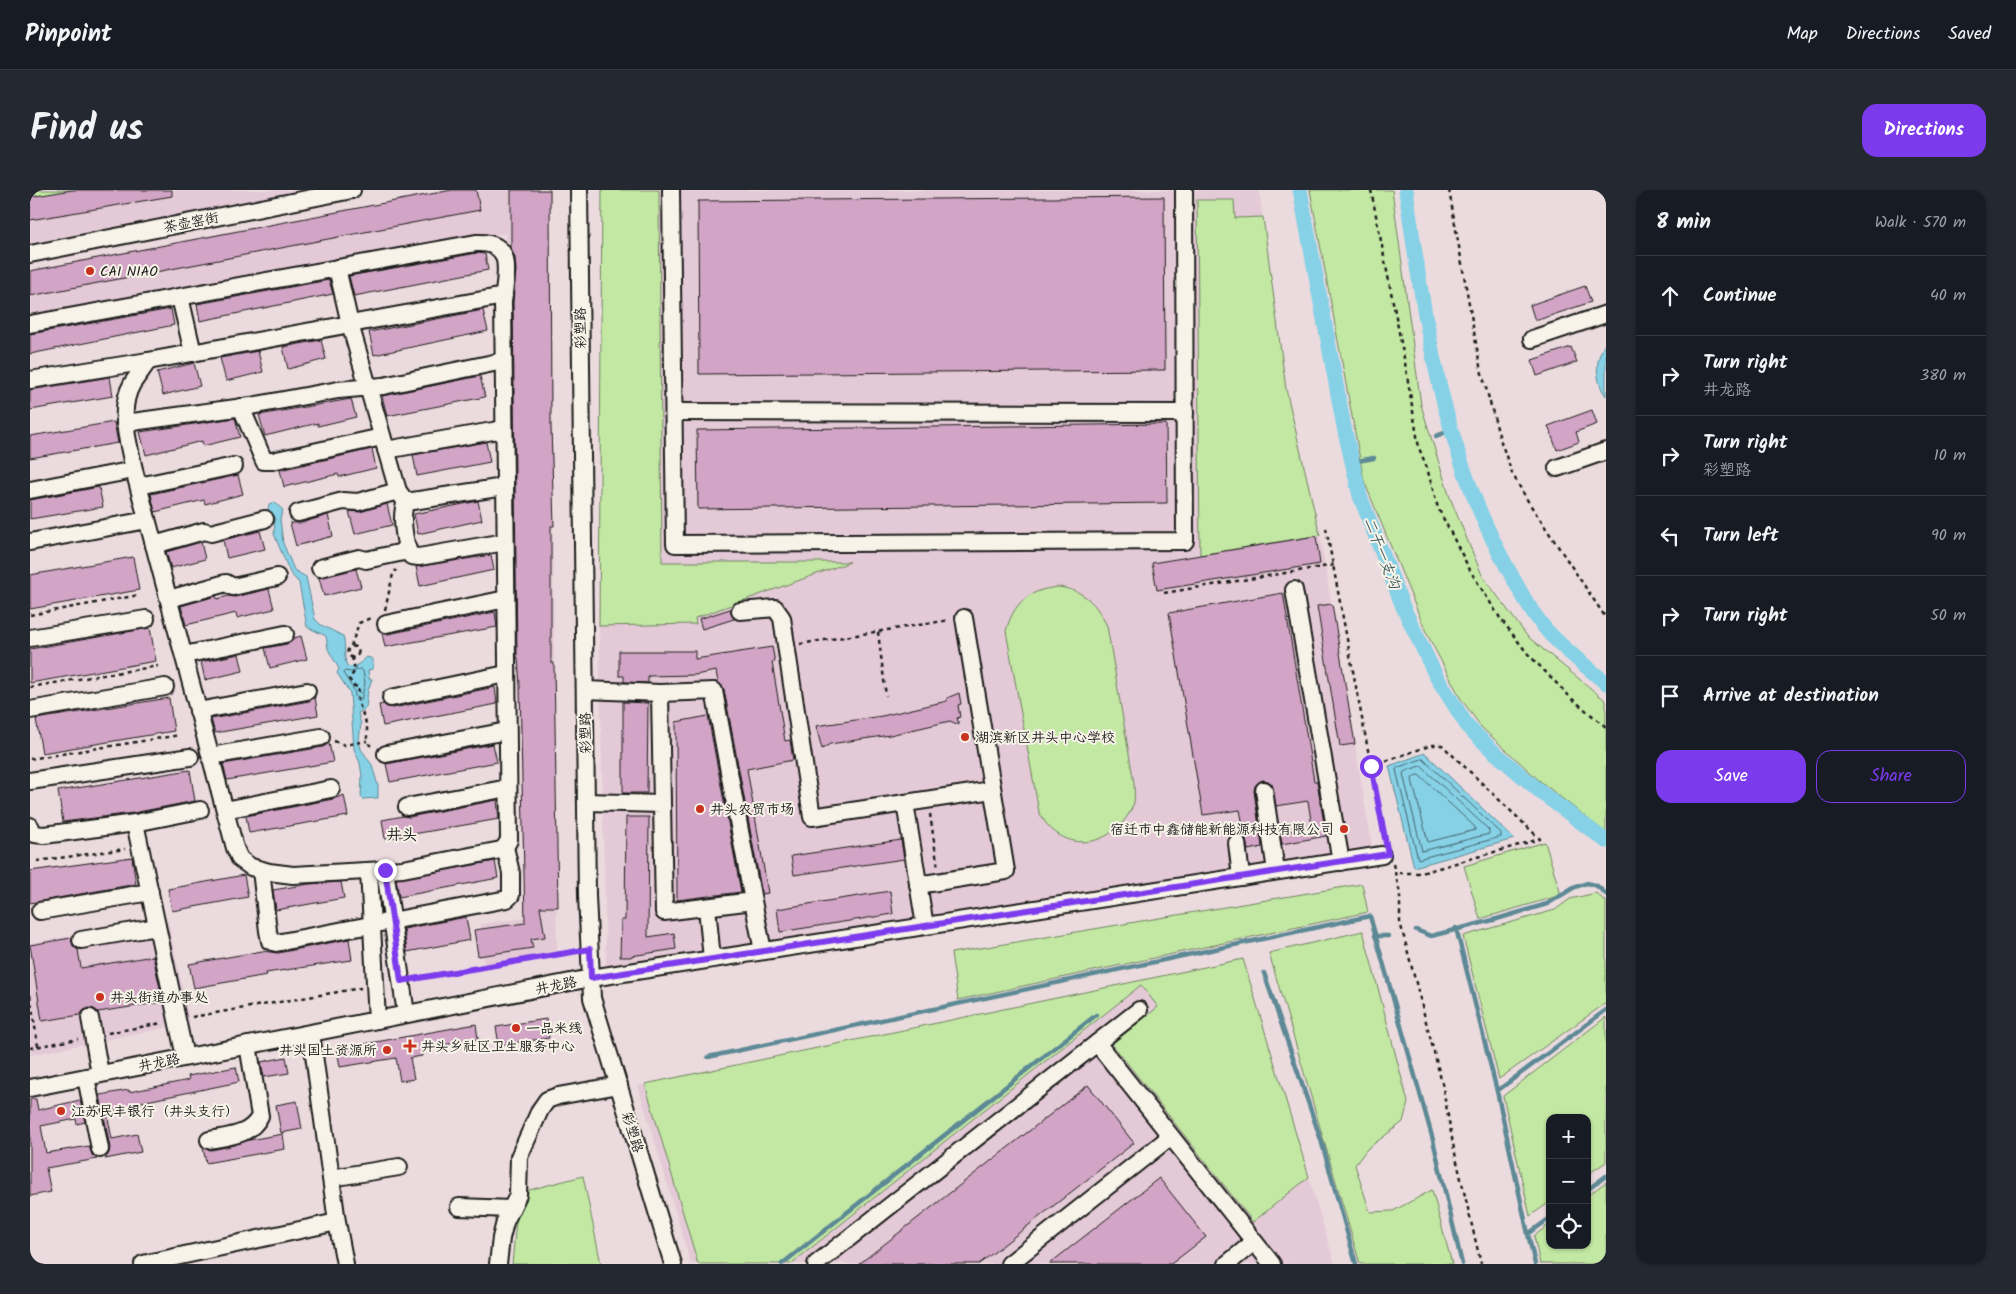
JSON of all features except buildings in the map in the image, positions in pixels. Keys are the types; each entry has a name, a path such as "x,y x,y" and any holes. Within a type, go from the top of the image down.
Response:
{"street":[{"name":"茶壶窑街","path":"30,254 347,190"},
{"name":"彩塑路","path":"579,190 587,896 592,998 673,1264"},
{"path":"671,190 675,544 1185,541 1184,190"},
{"path":"30,324 476,243 489,242 497,245 504,253 506,279 504,296 504,487 509,840 501,850 403,869 293,875 251,867 240,859 235,848 147,520 134,470 125,423 126,407 131,385 148,361"},
{"path":"337,268 368,388 402,497 406,548 409,553"},
{"path":"30,380 148,361 504,296"},
{"path":"180,297 193,353"},
{"path":"1532,339 1606,314"},
{"path":"125,423 241,407 338,390 383,386 504,361"},
{"path":"241,407 264,461 272,462 384,443 504,429"},
{"path":"674,412 1185,413"},
{"path":"1557,468 1606,451"},
{"path":"139,486 234,466"},
{"path":"30,490 134,470"},
{"path":"298,513 342,501 358,502 504,487"},
{"path":"154,545 204,531 211,533 265,519"},
{"path":"30,542 147,520"},
{"path":"320,568 359,558 366,560 409,553 419,557 505,542"},
{"path":"169,599 226,583 233,587 278,577"},
{"path":"1294,590 1341,862"},
{"path":"382,619 506,599"},
{"path":"740,610 775,608 782,618 812,817 992,790"},
{"path":"918,886 1006,871 964,618"},
{"path":"30,638 146,619"},
{"path":"184,655 285,634"},
{"path":"391,698 506,674"},
{"path":"30,710 165,687"},
{"path":"584,690 660,693 714,692 763,951"},
{"path":"198,711 307,691"},
{"path":"660,693 664,912 753,901"},
{"path":"386,754 507,731"},
{"path":"210,756 321,737"},
{"path":"30,781 190,757"},
{"path":"408,807 508,788"},
{"path":"225,810 332,789"},
{"path":"1264,790 1276,872"},
{"path":"586,802 662,804"},
{"path":"905,803 925,926"},
{"path":"30,826 34,834 44,835 135,822 200,810"},
{"path":"135,822 185,1057"},
{"path":"1237,843 1241,877"},
{"path":"261,870 262,894 270,942 276,943 507,899 512,895 511,873 505,847"},
{"name":"井龙路","path":"30,1088 591,978 1385,854"},
{"path":"377,871 392,922 406,1014"},
{"path":"377,871 372,926 377,1020"},
{"path":"40,911 150,892"},
{"path":"707,907 712,960"},
{"path":"81,940 157,927"},
{"path":"816,1264 1139,1010"},
{"path":"90,1018 93,1036 93,1075 100,1149"},
{"path":"311,1032 337,1222 345,1264"},
{"path":"1097,1043 1272,1264"},
{"path":"210,1140 250,1130 260,1116 248,1045"},
{"path":"498,1264 504,1222 518,1195 519,1157 540,1110 547,1100 558,1096 619,1085"},
{"path":"1009,1264 1170,1137"},
{"path":"331,1178 399,1167"},
{"path":"459,1207 511,1208"},
{"path":"143,1264 337,1222"},
{"path":"1227,1264 1254,1242"}],"path":[{"path":"1371,190 1406,363 1417,439 1438,508 1471,572 1500,618 1528,654 1571,698 1606,728"},
{"path":"1449,190 1480,366 1500,439 1512,472 1529,503 1606,618"},
{"path":"1326,528 1371,766 1385,854 1395,873 1400,893 1400,922 1442,1083 1454,1149 1481,1264"},
{"path":"386,754 378,754 367,741 367,726 358,701 359,687 354,686 349,679 355,672 352,657 348,652 359,623 368,618 382,619 393,574 409,553"},
{"path":"1164,593 1334,565"},
{"path":"30,615 139,595"},
{"path":"786,646 964,618"},
{"path":"878,632 886,696"},
{"path":"351,646 357,647 359,652 355,657 352,657"},
{"path":"30,687 158,666"},
{"path":"30,759 180,735"},
{"path":"350,744 367,741"},
{"path":"1371,766 1432,744 1442,745 1540,839 1421,873 1395,873"},
{"path":"928,800 940,882"},
{"path":"37,861 140,847"},
{"path":"401,981 590,949"},
{"path":"30,1048 177,1020 375,986"},
{"path":"30,995 38,1046"}],"shaded area":[{"path":"115,190 304,190 30,243 30,205"},
{"path":"448,190 550,190 557,954 550,958 484,968 481,924 525,918 506,233 30,320 30,270"},
{"path":"602,190 1259,190 1286,389 1320,535 1372,846 606,969 599,626"},
{"path":"168,920 190,1023 30,1055 30,943"},
{"path":"1243,959 1335,1264 691,1264 638,1086"}],"green space":[{"path":"30,190 105,190 30,205"},
{"path":"602,190 659,190 662,562 850,562 695,618 696,624 599,626"},
{"path":"1310,190 1392,190 1421,405 1449,495 1482,575 1527,636 1606,701 1606,833 1540,781 1482,728 1461,699 1426,632 1364,481"},
{"path":"1197,200 1234,200 1235,218 1263,217 1286,389 1320,535 1200,555"},
{"path":"1058,587 1075,591 1088,599 1094,604 1107,626 1134,783 1134,802 1131,811 1124,821 1112,832 1089,841 1077,842 1055,833 1046,824 1039,812 1006,631 1013,612 1024,599 1039,591"},
{"path":"1545,842 1561,895 1480,919 1464,866"},
{"path":"1362,884 1368,912 958,1000 951,953"},
{"path":"1596,893 1606,902 1606,1003 1499,1079 1463,936 1555,910 1570,899"},
{"path":"1363,931 1408,1102 1403,1122 1367,1149 1355,1165 1370,1212 1393,1211 1432,1190 1452,1264 1360,1264 1269,953"},
{"path":"1243,959 1309,1177 1253,1222 1112,1044 1158,1007 1141,985 791,1264 698,1264 645,1084"},
{"path":"1606,1017 1606,1162 1591,1172 1591,1114 1546,1114 1546,1205 1530,1216 1503,1096"},
{"path":"583,1176 601,1264 512,1264 516,1221 529,1190"},
{"path":"1606,1182 1606,1264 1540,1264 1534,1236 1546,1227 1546,1249 1591,1249 1591,1193"}],"water":[{"path":"1606,343 1606,396 1602,390 1597,370 1599,356"},
{"path":"274,502 283,510 280,519 283,543 294,570 306,577 315,619 321,625 343,636 347,666 355,666 367,657 373,659 373,669 368,670 369,679 372,679 368,690 366,708 358,713 361,724 359,741 361,749 372,765 378,786 378,798 363,799 361,796 362,776 360,763 354,749 350,693 337,673 339,669 328,649 326,636 307,627 299,583 290,573 274,534 275,517 268,510 269,504"},
{"path":"1425,753 1514,839 1414,867 1389,766"}],"waterway":[{"name":"二干一支沟","path":"1300,190 1344,427 1360,496 1403,607 1436,676 1468,727 1543,794 1606,841"},
{"path":"1406,190 1420,287 1439,384 1467,479 1486,525 1508,569 1532,610 1543,626 1562,646 1606,683"},
{"path":"1436,436 1452,430"},
{"path":"1352,462 1374,458"},
{"path":"1416,930 1431,936 1497,919 1547,904 1573,888 1587,883 1597,886 1606,894"},
{"path":"708,1057 1370,916 1433,1140 1462,1264"},
{"path":"1456,928 1497,1091 1528,1234"},
{"path":"1375,936 1388,936"},
{"path":"1264,973 1321,1140 1356,1264"},
{"path":"1497,1091 1606,1010"},
{"path":"782,1264 1096,1015"},
{"path":"1591,1187 1606,1176"},
{"path":"1535,1264 1528,1234 1546,1221"}],"place":[{"name":"CAI NIAO","path":"90,271"},
{"name":"湖滨新区井头中心学校","path":"965,737"},
{"name":"井头农贸市场","path":"700,809"},
{"name":"宿迁市中鑫储能新能源科技有限公司","path":"1344,829"},
{"name":"井头街道办事处","path":"100,997"},
{"name":"一品米线","path":"516,1028"},
{"name":"井头乡社区卫生服务中心","path":"410,1046"},
{"name":"井头国土资源所","path":"387,1050"},
{"name":"江苏民丰银行（井头支行）","path":"61,1111"}],"district":[{"name":"井头","path":"402,834"}],"route":[{"path":"385,870 401,981 590,949 591,978 1388,854 1371,766"}]}
